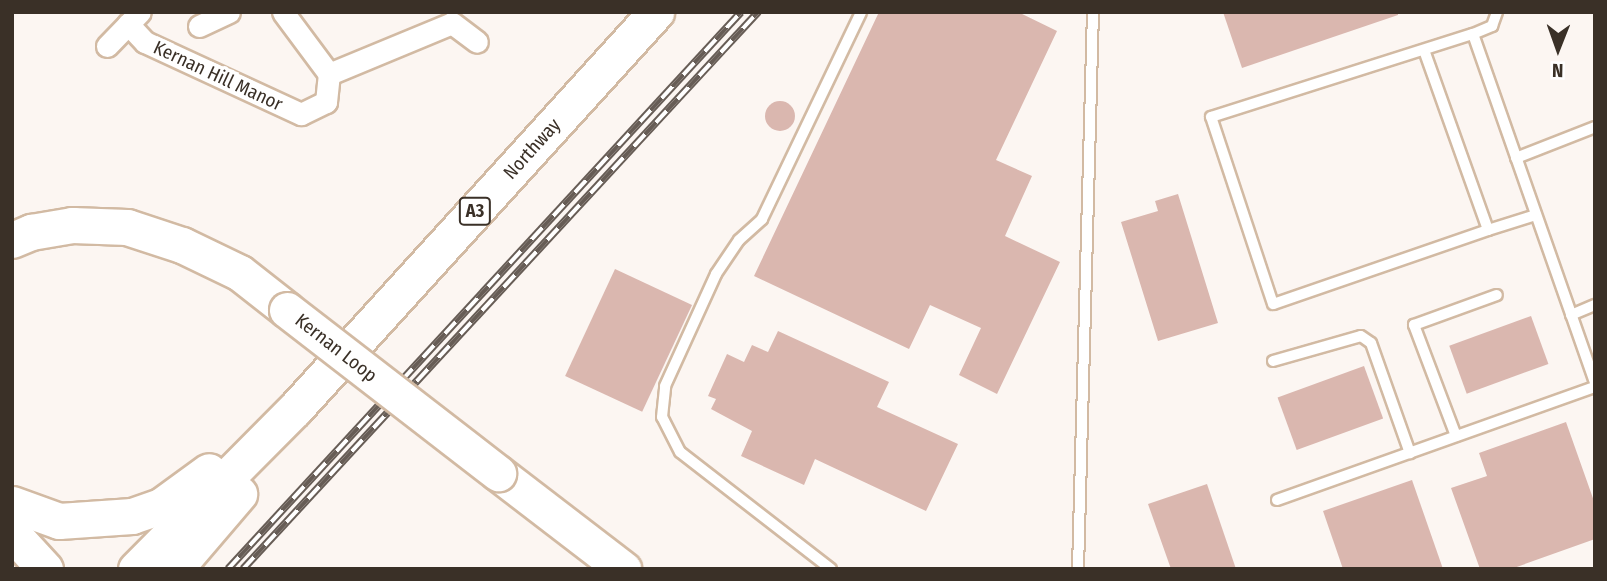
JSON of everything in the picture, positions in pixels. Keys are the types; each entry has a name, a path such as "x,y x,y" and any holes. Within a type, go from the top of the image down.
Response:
{"highway":[{"name":"Northway","path":"136,569 295,409 656,12"},
{"name":"Kernan Loop","path":"12,240 31,232 72,225 127,228 182,245 240,273 623,569"},
{"name":"Northway","path":"175,569 234,502 295,409"},
{"name":"A3","path":"12,504 59,521 132,516 161,506 295,409"},
{"path":"149,569 260,463"}],"street":[{"name":"Kernan Hill Manor","path":"199,26 229,12"},
{"path":"283,12 329,74 452,23 477,42"},
{"name":"Kernan Hill Manor","path":"107,46 134,18 145,42 301,114 326,102 329,74"}],"lane":[{"path":"831,569 680,452 662,417 665,386 716,274 739,240 762,219 861,12"},
{"path":"1078,569 1093,12"},
{"path":"1497,12 1492,26 1472,34 1211,117 1273,304 1536,215"},
{"path":"1472,34 1595,382"},
{"path":"1424,50 1488,230"},
{"path":"1516,158 1595,127"},
{"path":"1456,436 1414,325 1497,295"},
{"path":"1571,315 1595,305"},
{"path":"1273,361 1361,336 1371,342 1410,453"},
{"path":"1277,500 1595,387"}],"building":[{"path":"879,12 1018,12 1057,31 996,160 1032,176 1005,236 1060,262 997,394 959,375 981,328 930,305 909,349 754,276"},
{"path":"1223,12 1398,12 1398,15 1242,68"},
{"path":"780,101 791,105 795,116 791,127 780,131 769,127 765,116 769,105"},
{"path":"1178,194 1218,323 1158,341 1121,222 1158,211 1155,201"},
{"path":"615,269 692,305 642,412 565,376"},
{"path":"1531,316 1548,364 1467,394 1449,346"},
{"path":"778,331 889,382 877,407 958,444 926,511 815,459 804,485 741,456 752,431 711,409 716,399 708,396 727,354 744,362 752,345 768,352"},
{"path":"1364,366 1383,419 1297,450 1278,397"},
{"path":"1566,422 1595,504 1595,539 1511,569 1480,569 1451,488 1487,476 1479,453"},
{"path":"1412,480 1443,569 1343,569 1323,511"},
{"path":"1207,484 1236,569 1171,569 1148,504"}],"railway":[{"path":"228,569 741,12"},
{"path":"243,569 758,12"}]}
